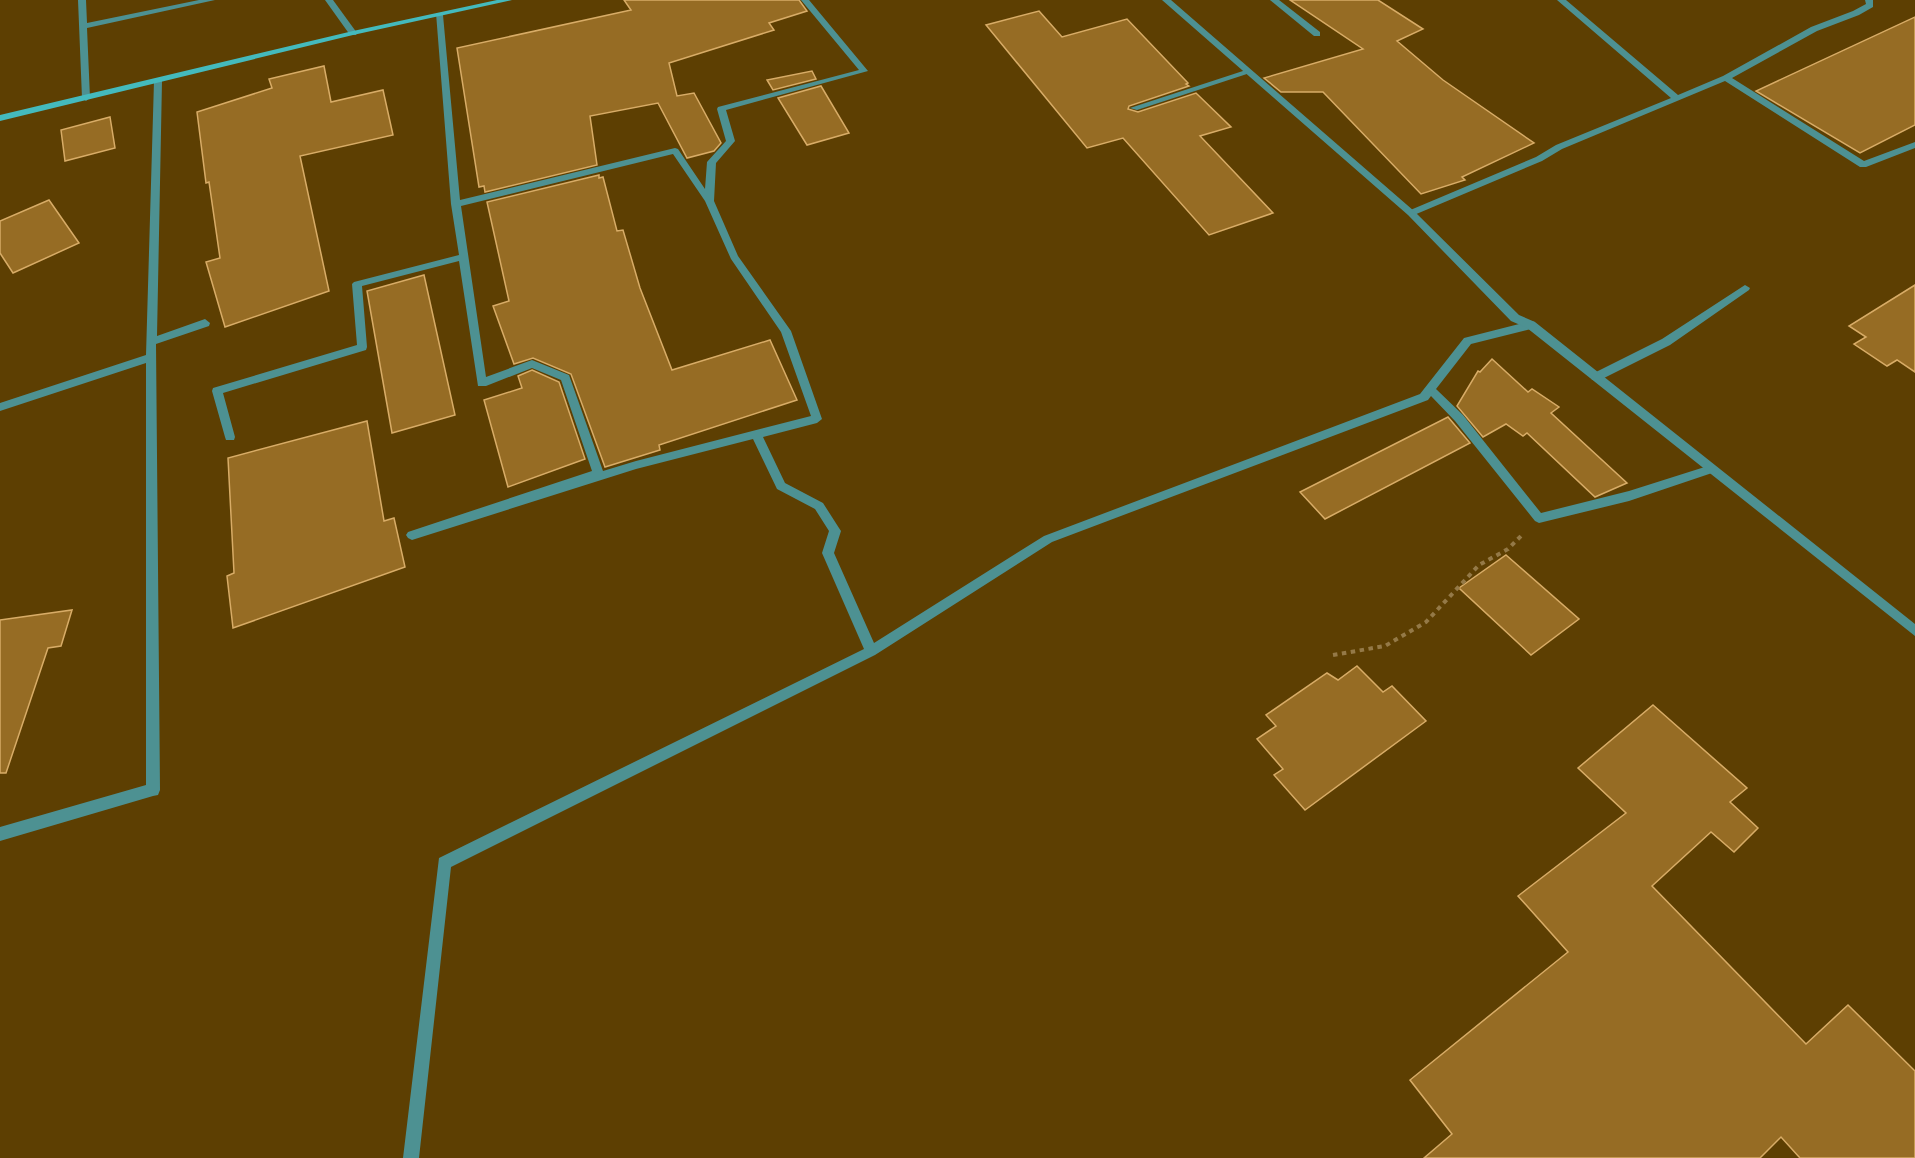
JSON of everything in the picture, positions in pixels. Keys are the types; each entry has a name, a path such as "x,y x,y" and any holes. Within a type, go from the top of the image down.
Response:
{"main road":[{"path":"0,118 352,33 508,0"}],"street":[{"path":"82,0 86,98"},
{"path":"83,26 211,0"},
{"path":"329,0 352,33"},
{"path":"709,201 712,162 731,141 721,108 864,71 805,0"},
{"path":"1166,0 1411,213 1515,318 1531,325 1915,631"},
{"path":"1274,0 1317,34"},
{"path":"1561,0 1677,98"},
{"path":"1411,213 1726,78 1814,29 1856,13 1870,5 1869,0"},
{"path":"439,15 456,204 482,383 532,364 565,378 598,473 412,535 636,465 756,434 781,486 819,506 835,531 828,553 871,651"},
{"path":"1134,108 1249,72"},
{"path":"1726,78 1863,165 1915,145"},
{"path":"0,834 153,789 150,357 158,81"},
{"path":"456,204 675,151 709,201 734,257 786,331 817,419 636,465"},
{"path":"230,437 218,391 362,346 357,284 463,257"},
{"path":"1596,377 1666,342 1745,288"},
{"path":"151,342 205,323"},
{"path":"411,1158 444,863 871,651 1048,539 1424,397 1468,341 1531,325"},
{"path":"0,407 150,357"},
{"path":"1430,389 1459,417 1539,518 1629,496 1711,469"}],"path":[{"path":"1333,655 1385,646 1426,622 1479,565 1508,549 1539,518"}],"building":[{"path":"624,0 799,0 807,11 769,23 774,30 669,63 677,96 694,93 721,143 714,151 687,158 658,103 590,116 597,165 485,192 484,186 479,187 457,48 631,10"},
{"path":"1290,0 1378,0 1423,29 1397,41 1443,80 1534,143 1462,177 1465,180 1421,194 1323,92 1281,92 1264,78 1363,49"},
{"path":"1039,11 1062,37 1127,19 1189,86 1129,106 1128,109 1138,112 1196,93 1231,127 1200,136 1273,213 1209,235 1123,138 1087,148 986,25"},
{"path":"1915,17 1915,125 1860,153 1756,91"},
{"path":"324,66 331,102 383,90 393,135 300,156 329,291 225,327 206,262 220,258 209,182 206,183 197,112 272,88 269,79"},
{"path":"812,71 816,79 773,90 767,80"},
{"path":"821,86 849,133 807,145 778,98"},
{"path":"110,117 115,148 65,161 61,130"},
{"path":"599,175 599,178 603,177 617,231 623,230 640,288 672,370 770,340 797,400 659,445 660,450 605,467 571,374 533,358 514,364 493,306 509,301 487,202"},
{"path":"49,200 79,243 13,273 0,253 0,221"},
{"path":"424,275 455,415 392,433 367,291"},
{"path":"1915,285 1915,372 1897,360 1887,366 1854,344 1866,337 1849,326"},
{"path":"1492,359 1528,392 1532,389 1559,407 1551,413 1627,483 1595,497 1527,433 1523,436 1506,424 1483,437 1457,406 1478,371 1480,372"},
{"path":"532,370 559,382 585,459 508,487 484,400 522,388 518,376"},
{"path":"1448,417 1470,443 1325,519 1300,492"},
{"path":"367,421 384,521 394,518 405,567 233,628 227,576 234,573 228,458"},
{"path":"1506,555 1579,619 1531,655 1459,588"},
{"path":"72,610 61,646 48,648 6,773 0,773 0,620"},
{"path":"1357,666 1383,692 1392,686 1426,721 1305,810 1274,775 1283,769 1257,739 1276,726 1266,715 1327,673 1338,680"},
{"path":"1653,705 1747,788 1730,802 1758,828 1734,852 1711,832 1652,886 1806,1044 1848,1005 1915,1071 1915,1158 1800,1158 1781,1137 1760,1158 1424,1158 1452,1134 1410,1080 1568,952 1518,896 1626,813 1578,768"}]}
